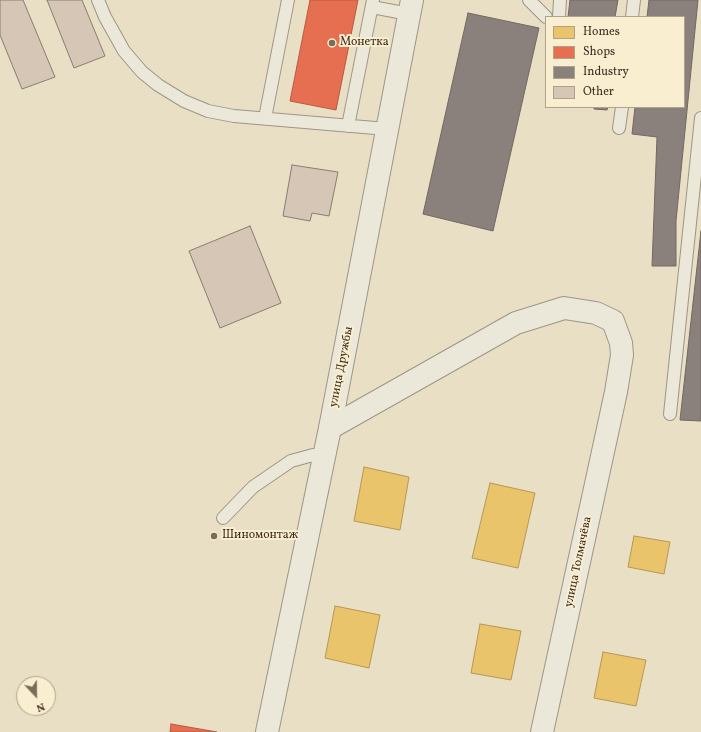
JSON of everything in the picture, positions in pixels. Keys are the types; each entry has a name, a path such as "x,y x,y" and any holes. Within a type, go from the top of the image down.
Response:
{"street":[{"name":"улица Дружбы","path":"267,732 325,456 410,7"},
{"name":"улица Толмачёва","path":"330,428 516,323 564,308 596,313 613,321 621,343 622,355 616,392 542,732"}],"lane":[{"path":"98,0 105,17 124,51 142,72 158,85 184,101 208,111 234,116 387,130"},
{"path":"265,118 288,0"},
{"path":"529,0 545,16"},
{"path":"559,16 560,0"},
{"path":"632,16 634,0"},
{"path":"348,126 372,3 410,7"},
{"path":"619,128 622,108"},
{"path":"670,414 701,118"},
{"path":"223,518 253,487 291,461 313,455 325,456"}],"building: Homes":[{"path":"364,467 409,477 400,530 354,521"},
{"path":"490,483 535,493 518,568 472,558"},
{"path":"634,536 670,542 664,574 628,567"},
{"path":"335,606 380,615 369,668 325,658"},
{"path":"480,624 521,631 511,680 471,673"},
{"path":"603,652 646,660 636,706 594,698"}],"building: Shops":[{"path":"310,0 358,0 336,110 290,101"},
{"path":"171,724 217,732 170,732"}],"building: Industry":[{"path":"570,0 618,0 615,16 568,16"},
{"path":"649,0 698,0 676,221 676,266 652,266 657,137 632,134 635,108 685,108 685,16 647,16"},
{"path":"468,13 539,28 493,231 423,214"},
{"path":"594,108 608,108 607,110"},
{"path":"701,231 701,421 680,420"}],"building: Other":[{"path":"0,0 23,0 55,77 22,89 0,35"},
{"path":"47,0 82,0 105,56 74,68"},
{"path":"292,165 338,172 329,216 312,213 310,221 283,216"},
{"path":"250,226 281,303 220,328 189,251"}],"place":[{"name":"Монетка","path":"332,43"},
{"name":"Шиномонтаж","path":"214,536"}]}
